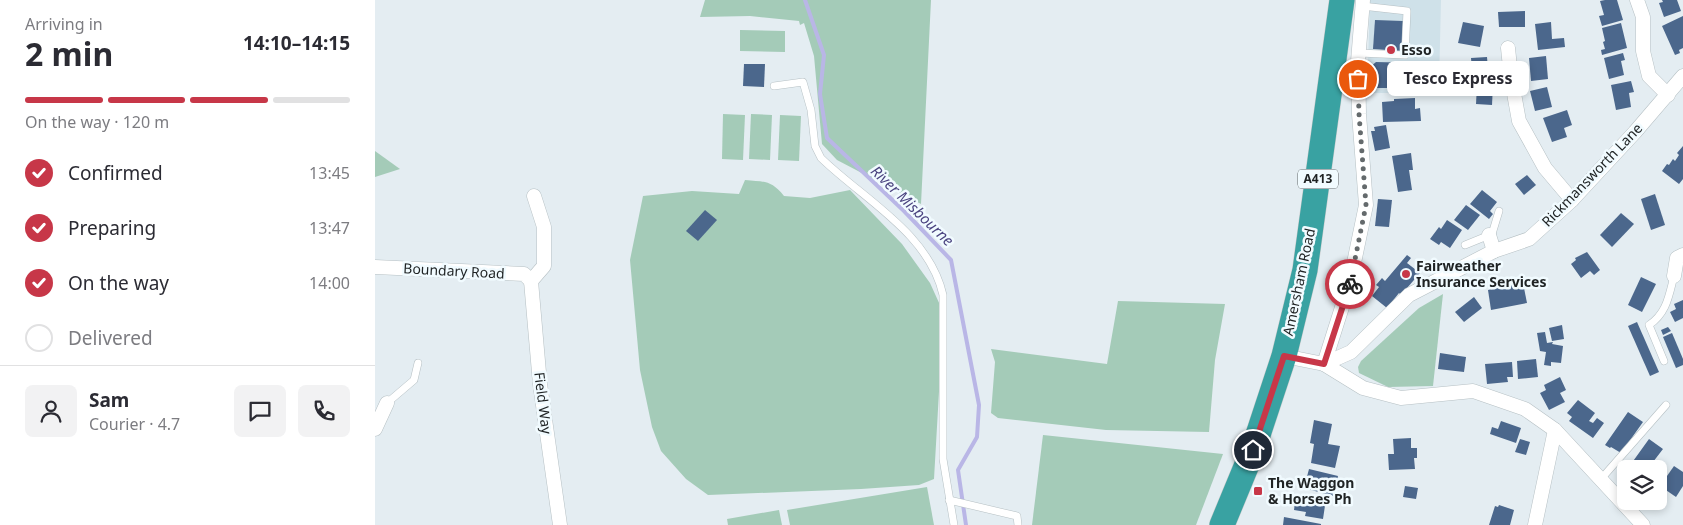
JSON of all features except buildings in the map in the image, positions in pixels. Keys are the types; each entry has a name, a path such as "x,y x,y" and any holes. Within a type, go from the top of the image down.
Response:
{"highway":[{"name":"Amersham Road","path":"1222,525 1253,450 1284,356 1305,270 1349,59 1356,2"}],"street":[{"path":"1637,0 1643,17 1643,51 1649,76 1667,95"},
{"path":"1508,48 1519,121 1545,168 1572,200"},
{"path":"1324,364 1350,282 1366,205 1359,114 1349,59"},
{"name":"Rickmansworth Lane","path":"1324,364 1351,352 1409,295 1494,251 1529,239 1572,200 1683,76"},
{"path":"531,281 544,266 544,227 534,196"},
{"path":"1489,235 1494,251"},
{"path":"1674,276 1677,258 1683,255"},
{"name":"Boundary Road","path":"375,267 524,274 531,281"},
{"name":"Field Way","path":"531,281 540,384 560,525"},
{"path":"1284,356 1324,364 1363,388 1401,398 1473,391 1525,408 1555,430 1643,525"},
{"path":"375,429 387,403"},
{"path":"1535,525 1555,430"}],"lane":[{"path":"1349,59 1405,55 1407,11 1356,2"},
{"path":"774,86 803,82 811,110 815,146 821,158 887,214 917,244 935,270 943,295 942,436 943,459 953,525"},
{"path":"1465,245 1492,234 1499,211"},
{"path":"1664,361 1649,324 1657,319 1667,305 1674,276"},
{"path":"387,403 414,380 418,363"},
{"path":"1601,479 1666,405"},
{"path":"949,500 1017,516 1018,525"}],"shaded area":[{"path":"1370,0 1441,0 1439,85 1422,85 1421,89 1399,90 1393,93 1367,93"}],"green space":[{"path":"705,0 931,0 921,204 837,160 822,144 814,56 804,23 800,25 799,21 750,16 700,17"},
{"path":"740,30 785,31 785,52 740,51"},
{"path":"723,114 745,115 743,160 722,159"},
{"path":"751,114 772,115 770,160 749,159"},
{"path":"780,115 801,116 799,161 778,160"},
{"path":"375,151 400,169 375,177"},
{"path":"745,180 771,184 784,196 810,198 850,190 902,244 930,283 940,305 940,374 934,479 919,485 708,495 686,479 661,451 652,427 640,370 630,260 643,196 692,191 739,194"},
{"path":"1443,294 1433,386 1388,387 1359,373 1358,367 1361,361 1419,308"},
{"path":"1118,301 1225,304 1215,360 1209,432 1106,430 998,418 991,413 995,362 991,349 1107,364"},
{"path":"1043,435 1223,454 1196,525 1032,525"},
{"path":"927,487 934,525 790,525 787,510"},
{"path":"779,510 782,525 728,525 727,519"}],"waterway":[{"name":"River Misbourne","path":"805,0 824,55 820,94 827,138 904,211 951,260 979,405 977,437 958,470 966,525"}],"way so far":[{"path":"1350,284 1366,205 1358,79"}],"place":[{"name":"Esso","path":"1391,50"},
{"name":"Tesco Express","path":"1358,79"},
{"name":"Fairweather Insurance Services","path":"1406,274"},
{"name":"The Waggon & Horses Ph","path":"1258,491"}],"route":[{"path":"1253,450 1284,356 1324,364 1350,284"}]}
